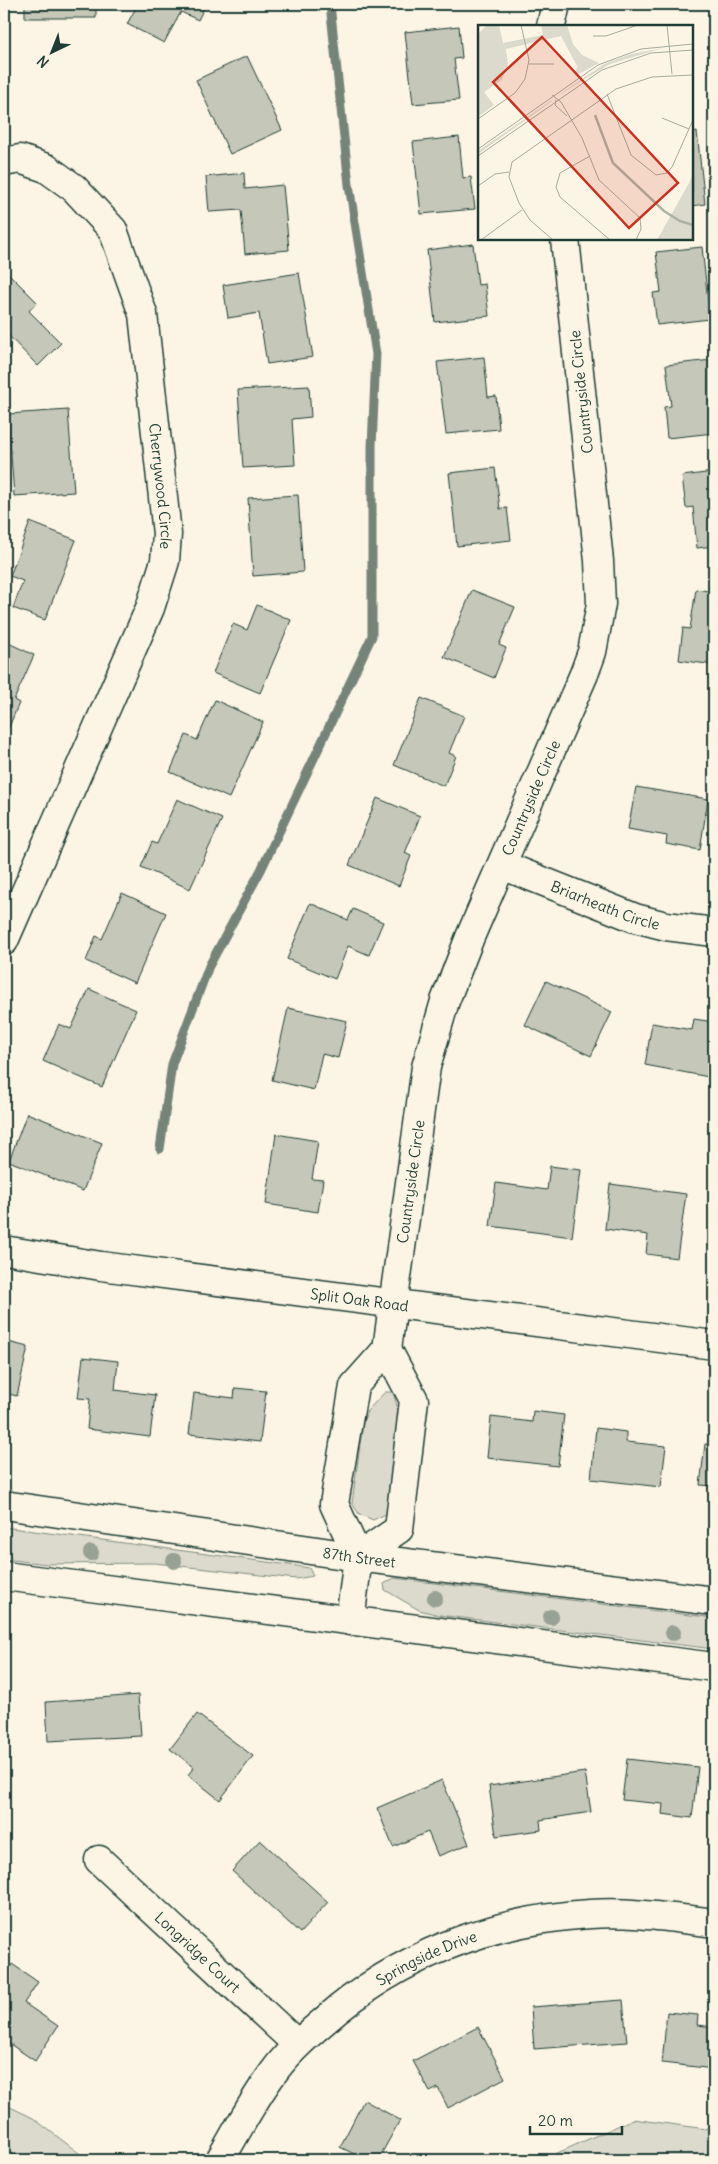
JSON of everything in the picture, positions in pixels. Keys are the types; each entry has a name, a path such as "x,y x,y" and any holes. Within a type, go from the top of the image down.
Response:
{"street":[{"path":"551,25 556,4"},
{"name":"Cherrywood Circle","path":"4,162 20,160 46,168 74,188 112,230 135,286 143,314 167,534 165,561 150,608 4,941"},
{"name":"Countryside Circle","path":"387,1349 426,1067 445,1001 584,674 592,652 601,604 599,561 566,240"},
{"name":"Briarheath Circle","path":"502,865 635,918 666,926 714,932"},
{"name":"Split Oak Road","path":"4,1250 101,1266 714,1345"},
{"path":"350,1621 358,1557 334,1504 354,1386 387,1349 414,1400 399,1529 358,1557"},
{"name":"87th Street","path":"4,1505 358,1557 714,1601"},
{"path":"4,1576 714,1667"},
{"name":"Longridge Court","path":"99,1860 298,2044"},
{"name":"Springside Drive","path":"220,2160 272,2073 298,2044 346,2001 400,1966 443,1946 507,1925 547,1918 591,1914 665,1916 714,1923"}],"path":[{"path":"4,2151 28,2160"}],"shaded area":[{"path":"385,1392 393,1392 401,1420 388,1513 373,1520 359,1514 352,1503 363,1423 367,1411"},
{"path":"4,1527 297,1566 309,1568 313,1576 296,1579 154,1563 48,1564 4,1559"},
{"path":"394,1578 714,1618 714,1649 439,1615 419,1610 385,1590 384,1584"},
{"path":"4,2104 33,2118 88,2160 4,2160"},
{"path":"633,2119 714,2130 714,2160 542,2160"}],"building":[{"path":"25,4 96,4 96,18 25,18"},
{"path":"138,4 206,4 198,20 181,12 164,43 127,24"},
{"path":"459,26 462,58 454,59 459,100 413,104 405,32"},
{"path":"247,56 282,130 230,154 196,80"},
{"path":"697,132 705,204 693,206 693,133"},
{"path":"459,137 463,178 471,177 475,209 421,214 413,142"},
{"path":"244,173 245,189 283,185 289,250 245,254 241,210 209,212 206,177"},
{"path":"473,244 478,285 485,284 489,316 435,322 427,250"},
{"path":"702,247 710,319 657,325 653,293 661,292 656,252"},
{"path":"4,269 37,302 29,311 61,343 38,366 4,331"},
{"path":"299,273 313,357 267,364 259,313 228,318 223,285"},
{"path":"484,357 488,397 496,396 499,429 446,434 437,362"},
{"path":"712,360 714,433 667,438 664,407 671,406 666,365"},
{"path":"309,386 311,417 292,419 295,465 243,468 238,390"},
{"path":"68,410 74,492 14,496 8,414"},
{"path":"495,468 500,509 507,508 511,540 457,546 449,473"},
{"path":"714,472 714,546 697,548 693,507 686,508 682,476"},
{"path":"298,495 303,572 253,576 248,498"},
{"path":"30,522 76,540 45,620 13,608 23,581 10,576"},
{"path":"696,589 714,592 714,665 679,660 683,628 690,629"},
{"path":"472,590 515,607 499,645 506,648 494,678 444,657"},
{"path":"257,605 291,620 260,693 213,673 233,624 247,630"},
{"path":"4,641 34,655 14,700 19,703 9,727 4,725"},
{"path":"421,698 464,716 449,753 456,756 444,786 394,765"},
{"path":"215,700 263,722 229,798 170,772 186,735 197,740"},
{"path":"636,787 708,799 700,850 666,844 667,836 628,829"},
{"path":"377,798 420,816 405,853 411,856 399,886 349,865"},
{"path":"177,799 222,819 190,889 141,867 152,842 157,844"},
{"path":"122,893 166,913 135,983 86,961 96,936 102,939"},
{"path":"310,903 348,920 353,909 383,922 369,955 348,946 335,979 287,959"},
{"path":"546,981 612,1012 591,1056 525,1025"},
{"path":"89,989 136,1010 102,1087 43,1061 59,1024 71,1029"},
{"path":"288,1008 347,1021 338,1058 322,1054 314,1090 272,1080"},
{"path":"694,1019 714,1022 714,1078 645,1065 652,1023 692,1030"},
{"path":"27,1113 102,1143 83,1191 9,1161"},
{"path":"276,1134 318,1141 312,1179 323,1180 318,1212 266,1204"},
{"path":"550,1166 581,1170 572,1237 490,1226 496,1183 547,1190"},
{"path":"610,1184 686,1194 677,1258 646,1254 648,1235 605,1229"},
{"path":"4,1341 28,1347 17,1396 4,1393"},
{"path":"83,1357 118,1361 115,1390 155,1395 150,1437 87,1429 90,1399 78,1398"},
{"path":"235,1388 266,1391 260,1442 189,1434 194,1393 234,1398"},
{"path":"533,1411 564,1415 558,1466 487,1458 491,1417 532,1422"},
{"path":"596,1428 626,1432 626,1442 666,1446 661,1487 591,1479"},
{"path":"705,1444 714,1445 714,1486 700,1485"},
{"path":"138,1695 141,1736 48,1741 46,1702"},
{"path":"197,1714 253,1756 220,1800 188,1775 194,1767 170,1749"},
{"path":"627,1759 698,1767 692,1818 662,1814 663,1804 622,1800"},
{"path":"585,1772 591,1812 540,1820 541,1830 496,1836 489,1786"},
{"path":"442,1780 469,1844 438,1856 428,1832 393,1847 377,1808"},
{"path":"260,1840 328,1902 300,1933 232,1871"},
{"path":"12,1964 38,1982 24,2003 58,2026 35,2061 4,2040 4,1976"},
{"path":"623,2000 627,2042 534,2049 531,2007"},
{"path":"667,2012 698,2015 697,2025 714,2027 714,2069 662,2063"},
{"path":"478,2027 505,2078 448,2108 438,2088 430,2092 413,2061"},
{"path":"364,2100 400,2120 378,2160 366,2160 340,2147"}],"waterway":[{"path":"160,1149 172,1064 209,966 261,870 372,636 372,447 376,354 349,185 330,4"}]}
